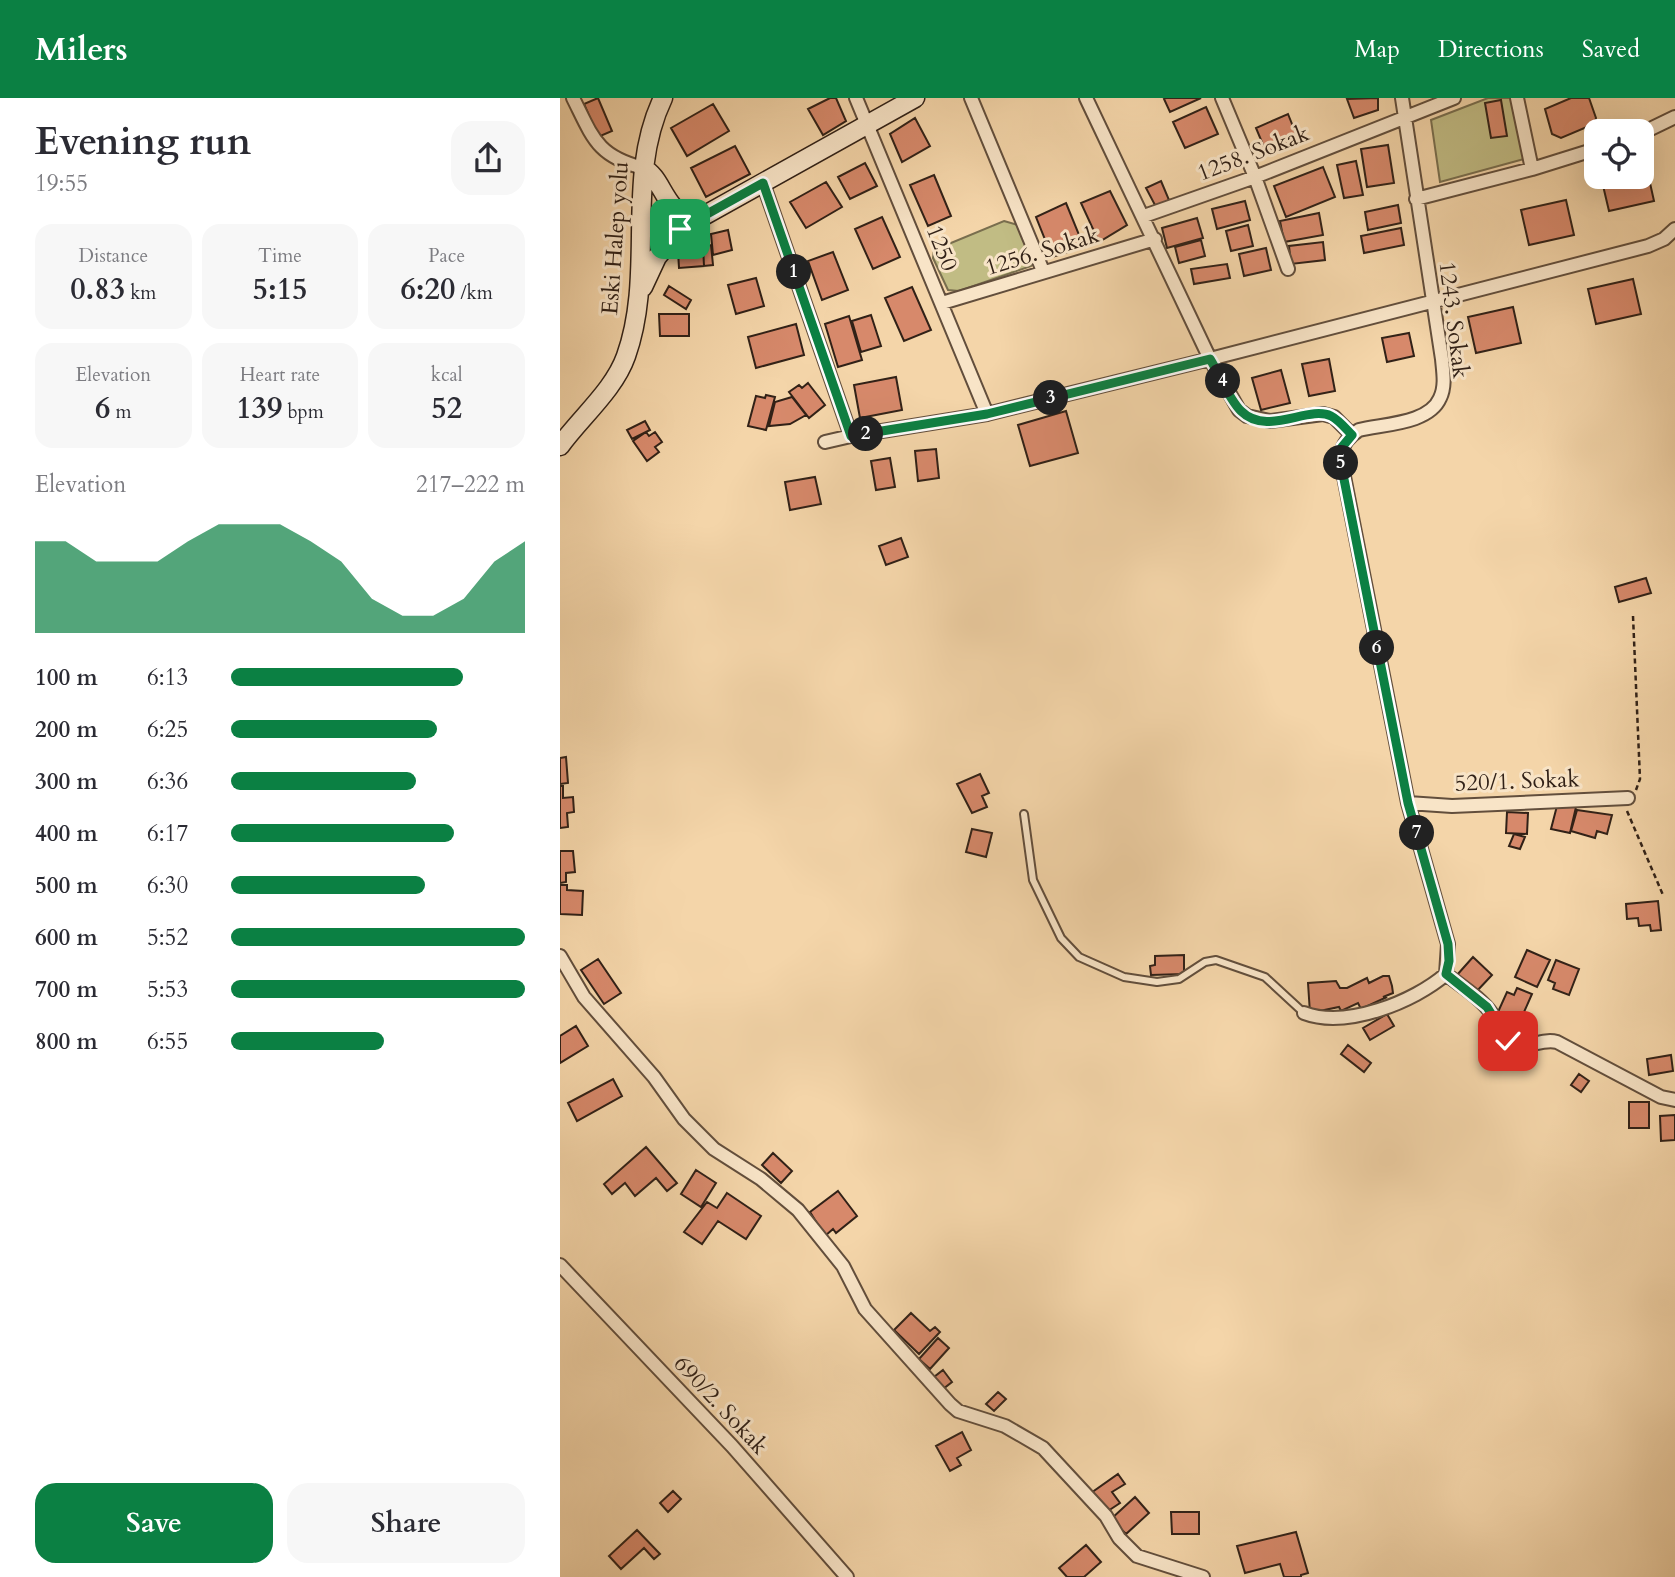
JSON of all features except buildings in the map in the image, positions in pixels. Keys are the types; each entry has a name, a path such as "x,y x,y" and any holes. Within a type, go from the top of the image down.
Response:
{"street":[{"path":"573,98 603,150 617,161 650,172 669,204 680,215 694,222"},
{"name":"Eski Halep yolu","path":"560,446 617,376 626,357 640,293 643,168 654,117 663,98"},
{"name":"1250","path":"856,98 987,414"},
{"path":"640,293 657,257 680,229 915,98"},
{"path":"971,98 1042,271"},
{"path":"1086,98 1210,359 1239,410 1247,416 1282,421 1323,414 1334,417 1352,435 1342,447 1341,464 1408,803 1448,944 1449,961 1446,974 1428,988 1364,1014 1341,1018 1304,1013"},
{"path":"1222,98 1255,177 1288,269"},
{"name":"1243. Sokak","path":"1352,435 1359,430 1422,416 1430,411 1440,398 1442,359 1402,98"},
{"name":"1258. Sokak","path":"1144,216 1255,177 1454,98"},
{"path":"1517,98 1532,169"},
{"path":"1654,127 1675,117"},
{"path":"1416,199 1584,153"},
{"path":"763,183 851,436"},
{"path":"825,442 987,414 1210,359 1648,246 1664,239 1675,229"},
{"name":"1256. Sokak","path":"942,303 1155,239"},
{"name":"520/1. Sokak","path":"1408,803 1452,806 1628,798"},
{"path":"560,956 584,997 654,1077 684,1119 713,1149 761,1179 799,1210 843,1266 865,1309 950,1404 958,1411 1004,1426 1043,1448 1106,1516 1127,1548 1137,1556 1203,1577"},
{"path":"1446,974 1487,1007 1501,1034 1512,1044 1553,1041 1661,1097 1675,1101"},
{"name":"690/2. Sokak","path":"560,1265 732,1446 847,1577"}],"lane":[{"path":"1024,814 1033,880 1061,938 1079,957 1124,977 1157,982 1179,979 1205,962 1216,960 1265,977 1304,1013"}],"path":[{"path":"1633,616 1640,779 1636,790 1628,798 1626,807 1629,820 1663,895"}],"shaded area":[{"path":"1488,98 1514,98 1524,159 1440,182 1431,120"},
{"path":"1004,221 1018,225 1032,258 1031,266 959,291 948,290 933,258 934,250"}],"route":[{"path":"680,229 763,183 851,436 987,414 1210,359 1239,410 1247,416 1270,421 1317,413 1334,417 1352,435 1342,447 1341,464 1408,803 1448,944 1449,961 1446,974 1487,1007 1501,1034 1508,1041"}]}
